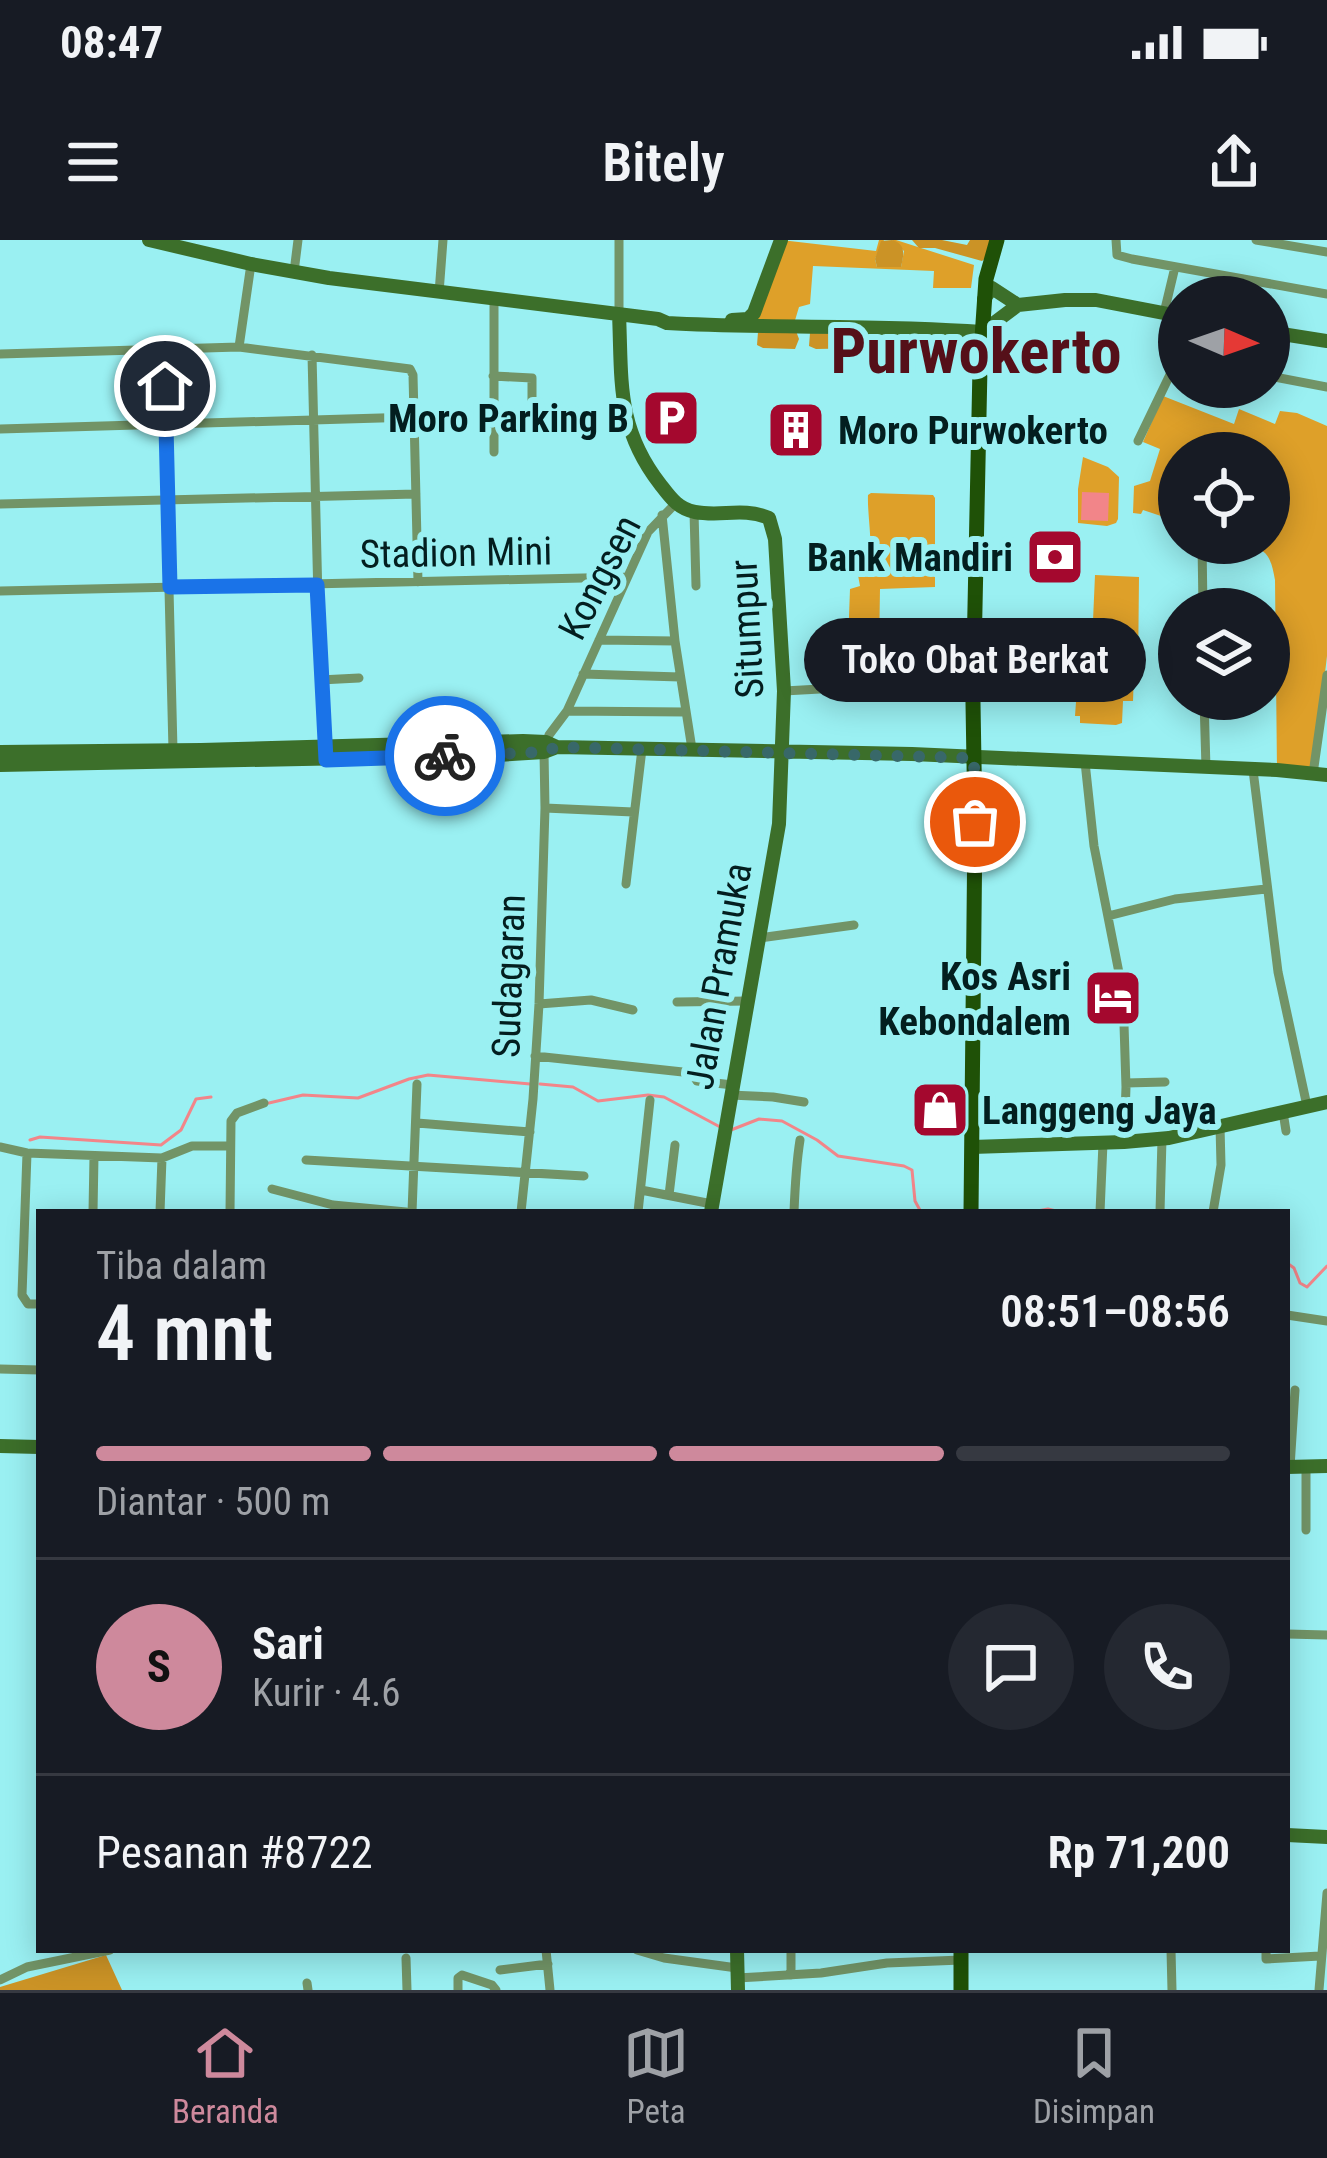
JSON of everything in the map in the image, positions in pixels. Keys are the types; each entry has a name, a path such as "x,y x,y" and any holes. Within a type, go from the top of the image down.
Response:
{"main road":[{"path":"970,1209 982,332 986,279 997,240"},
{"path":"961,1955 961,1990"}],"street":[{"path":"294,272 298,240"},
{"path":"439,293 443,240"},
{"path":"619,240 623,408 636,447 675,504"},
{"path":"755,324 780,240"},
{"path":"1116,240 1117,255 1327,294"},
{"path":"1256,240 1327,252"},
{"path":"160,241 294,272 658,319 982,332 1018,305 1096,300 1158,312"},
{"path":"239,347 250,264"},
{"path":"1174,276 1175,267"},
{"path":"984,299 992,288 1018,305"},
{"path":"494,299 494,452"},
{"path":"1290,336 1327,341"},
{"path":"0,354 239,347 410,369 418,582"},
{"path":"163,348 173,745"},
{"path":"312,355 326,753"},
{"path":"493,376 532,378 532,414"},
{"path":"1290,380 1327,388"},
{"path":"1138,440 1158,399"},
{"path":"492,414 565,414"},
{"path":"0,429 414,418"},
{"path":"0,503 416,494"},
{"name":"Situmpur","path":"675,504 694,512 753,512 772,524 782,623 782,752"},
{"name":"Kongsen","path":"549,747 648,532 675,504"},
{"path":"694,512 696,586"},
{"path":"662,515 692,749"},
{"name":"Stadion Mini","path":"0,591 626,578"},
{"path":"599,640 675,641"},
{"path":"584,674 680,677"},
{"path":"0,765 549,747 1085,762 1320,775 1327,675"},
{"path":"320,680 359,678"},
{"path":"784,691 838,688"},
{"path":"567,711 686,712"},
{"path":"1205,720 1206,768"},
{"path":"0,752 173,745 326,753"},
{"name":"Sudagaran","path":"521,1209 533,1099 549,747"},
{"path":"626,884 642,749"},
{"name":"Jalan Pramuka","path":"712,1209 779,824 782,752"},
{"path":"1085,762 1094,846 1124,993 1124,1142"},
{"path":"1253,770 1278,972 1307,1106"},
{"path":"545,808 633,812"},
{"path":"1108,916 1175,899 1266,889"},
{"path":"759,938 854,925"},
{"path":"538,1004 591,1000 633,1010"},
{"path":"677,1002 748,1001"},
{"path":"535,1056 692,1073 701,1082 804,1102"},
{"path":"1126,1083 1166,1082"},
{"path":"409,1209 416,1165 417,1084"},
{"path":"638,1209 650,1100"},
{"path":"972,1147 1162,1139 1327,1102"},
{"path":"230,1209 229,1147 234,1117 265,1103"},
{"path":"1283,1112 1286,1131"},
{"path":"417,1123 530,1132"},
{"path":"1214,1209 1222,1165 1220,1126"},
{"path":"1160,1209 1162,1139"},
{"path":"794,1209 800,1141"},
{"path":"1100,1209 1102,1143"},
{"path":"669,1195 675,1145"},
{"path":"0,1147 27,1153 162,1158 192,1146 229,1147"},
{"path":"27,1153 22,1295 28,1304 36,1304"},
{"path":"93,1209 94,1156"},
{"path":"160,1209 162,1158"},
{"path":"306,1160 584,1176"},
{"path":"272,1189 333,1205 376,1209"},
{"path":"641,1190 712,1209"},
{"path":"1290,1316 1327,1321"},
{"path":"0,1369 36,1370"},
{"path":"1295,1390 1294,1467 1306,1530"},
{"path":"0,1446 36,1447"},
{"path":"1294,1467 1327,1466"},
{"path":"1290,1634 1327,1635"},
{"path":"1290,1835 1327,1837"},
{"path":"1318,1990 1327,1893"},
{"path":"0,1980 27,1967 95,1953"},
{"path":"546,1953 550,1990"},
{"path":"647,1953 737,1979 961,1955"},
{"path":"791,1953 791,1975"},
{"path":"851,1968 852,1953"},
{"path":"1171,1953 1172,1990"},
{"path":"1251,1958 1320,1956"},
{"path":"406,1958 407,1990"},
{"path":"500,1970 548,1964"},
{"path":"458,1990 462,1975 496,1990"}],"shaded area":[{"path":"781,240 876,251 879,240 884,240 875,259 877,267 901,267 904,251 892,240 896,240 974,265 971,288 933,288 934,271 813,266 810,304 799,307 793,327 748,319"},
{"path":"892,240 903,250 901,267 877,267 881,241"},
{"path":"912,240 967,245 970,240 992,240 982,261 919,248"},
{"path":"796,331 795,349 757,345 758,332"},
{"path":"810,333 870,334 872,340 869,348 816,349 809,346"},
{"path":"1158,408 1193,408 1234,424 1239,409 1275,424 1280,411 1327,426 1327,656 1313,774 1277,770 1276,720 1290,720 1290,588 1275,588 1271,564 1290,564 1290,432 1158,432 1158,448 1143,442"},
{"path":"1158,455 1158,515 1143,510 1133,513 1134,486 1150,481"},
{"path":"1083,457 1119,477 1116,523 1078,523"},
{"path":"1082,492 1109,493 1108,521 1081,520"},
{"path":"871,493 935,498 935,587 880,589 879,650 925,651 926,659 905,659 902,673 847,671 850,589 860,586 858,575 867,572 869,564"},
{"path":"1095,575 1139,577 1138,672 1134,672 1133,701 1123,701 1122,723 1116,725 1080,723 1080,716 1075,716 1076,702 1089,696 1090,689"},
{"path":"106,1955 122,1990 0,1990 0,1987"}],"waterway":[{"path":"269,1103 303,1095 358,1098 428,1075 530,1084"},
{"path":"540,1084 573,1087 598,1101 664,1097 722,1128"},
{"path":"30,1140 161,1145 181,1130 196,1099 211,1097"},
{"path":"731,1130 759,1119 782,1121 838,1156 904,1166 912,1170 919,1209"},
{"path":"1290,1265 1307,1287 1327,1266"}],"way so far":[{"path":"445,756 544,752 557,747 974,758 975,822"}],"place":[{"name":"Moro Parking B","path":"671,418"},
{"name":"Moro Purwokerto","path":"796,430"},
{"name":"Bank Mandiri","path":"1055,557"},
{"name":"Toko Obat Berkat","path":"975,822"},
{"name":"Kos Asri Kebondalem","path":"1113,998"},
{"name":"Langgeng Jaya","path":"940,1110"}],"district":[{"name":"Purwokerto","path":"976,351"}],"route":[{"path":"165,386 170,587 317,585 326,760 445,756"}]}
